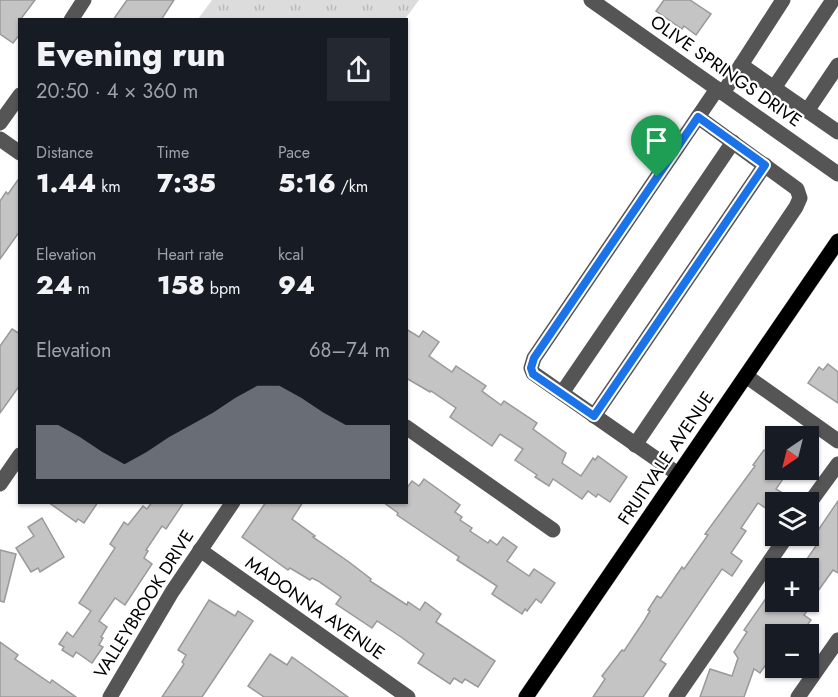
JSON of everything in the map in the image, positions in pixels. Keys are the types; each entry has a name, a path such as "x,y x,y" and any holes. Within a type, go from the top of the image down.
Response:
{"main road":[{"name":"FRUITVALE AVENUE","path":"526,697 838,241"}],"street":[{"path":"72,18 84,0"},
{"path":"678,474 533,374 531,368 534,358 698,117 741,64 783,0"},
{"path":"774,88 833,0"},
{"name":"OLIVE SPRINGS DRIVE","path":"596,1 838,174"},
{"path":"741,64 838,132"},
{"path":"807,111 838,65"},
{"path":"0,123 18,98"},
{"path":"635,445 800,198 797,189 698,117"},
{"path":"0,139 18,152"},
{"path":"562,393 733,142"},
{"path":"594,416 765,165"},
{"path":"746,376 838,441"},
{"path":"408,427 553,530"},
{"path":"0,484 18,458"},
{"path":"818,492 838,464"},
{"name":"VALLEYBROOK DRIVE","path":"110,697 172,592 231,504"},
{"path":"676,697 780,546"},
{"name":"MADONNA AVENUE","path":"200,550 408,697"},
{"path":"798,697 838,640"}],"green space":[{"path":"212,0 419,0 406,18 199,18"}],"building":[{"path":"0,0 35,0 22,18 18,18 18,37 13,43 0,34"},
{"path":"127,0 174,0 162,18 114,18"},
{"path":"664,0 690,0 711,14 696,35 684,26 682,29 656,11"},
{"path":"18,180 18,234 0,259 0,201 6,192 8,194"},
{"path":"12,329 18,333 18,388 0,413 0,346"},
{"path":"408,330 419,337 423,331 439,342 429,356 452,372 456,366 486,386 482,391 501,405 504,401 537,423 533,429 566,453 562,463 581,476 593,458 595,460 598,456 627,477 610,502 588,491 582,499 553,479 549,486 515,460 523,449 500,434 492,446 450,417 456,408 408,379"},
{"path":"828,364 838,372 838,403 808,383 819,367 823,370"},
{"path":"764,450 765,480 782,480 776,489 781,492 765,492 765,508 758,503 741,528 746,531 731,553 742,561 732,576 722,569 660,660 666,664 643,697 593,697 605,679 602,676 622,650 624,651 657,596 661,598 682,567 684,569 708,535 705,534 755,466 753,465"},
{"path":"424,479 460,505 455,512 462,517 460,520 472,528 470,531 488,543 490,540 497,545 503,537 517,547 507,561 529,576 534,569 555,583 541,603 536,599 522,614 492,594 497,586 457,560 459,557 397,515 398,513 386,504 408,504 408,486 412,481 419,486"},
{"path":"838,501 838,573 833,570 819,590 819,558 808,558 816,546 819,546 819,529"},
{"path":"51,504 97,504 84,523 78,519 76,522"},
{"path":"151,504 183,504 166,529 162,526 146,550 148,551 144,558 152,564 125,605 115,598 99,621 107,627 99,645 103,647 92,663 76,652 73,657 62,650 64,647 59,644 67,632 73,637 91,611 79,603 115,548 110,544 124,522 128,525 143,506 147,509"},
{"path":"265,504 302,504 292,519 315,536 313,537 349,562 371,579 370,581 407,605 408,602 420,610 425,602 441,614 436,622 495,661 478,687 465,679 462,683 454,678 450,684 418,663 424,654 401,637 377,621 372,628 336,604 341,597 318,581 312,578 310,580 290,568 288,570 242,537"},
{"path":"42,518 64,557 40,572 38,568 31,572 16,548 34,536 28,527"},
{"path":"0,550 16,554 4,602 0,601"},
{"path":"209,600 235,616 238,611 253,621 202,697 162,697 184,664 182,662 186,655 178,650"},
{"path":"765,600 765,612 806,612 804,615 811,620 808,624 765,624 765,666 760,673 754,669 744,697 700,697 710,669 732,676 738,658 734,652 747,632 744,630"},
{"path":"0,642 18,655 15,659 50,683 52,680 76,697 0,697"},
{"path":"270,654 287,665 292,657 348,697 264,697 248,686"}],"route":[{"path":"698,117 765,165 594,416 533,374 531,368 534,358 657,177 698,117"}]}
